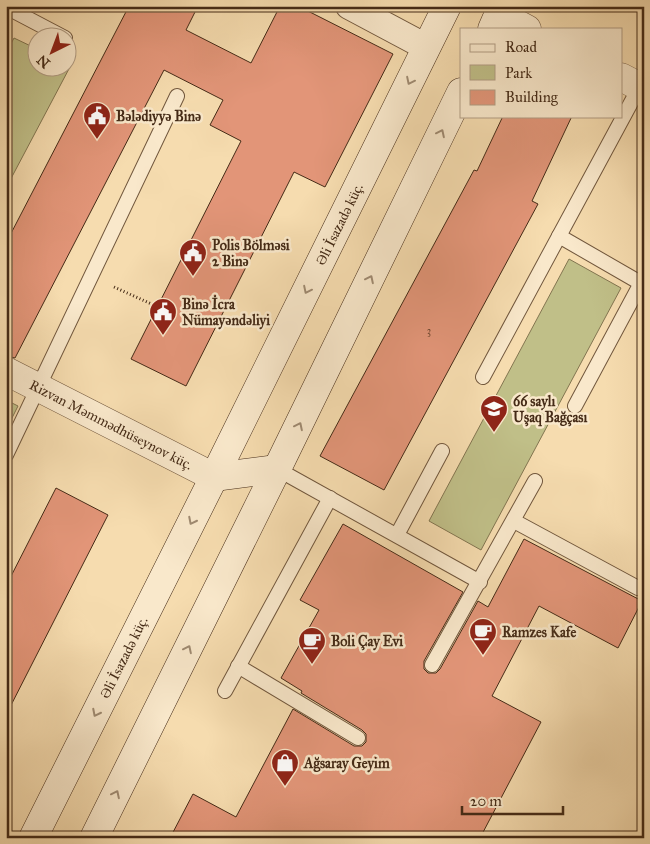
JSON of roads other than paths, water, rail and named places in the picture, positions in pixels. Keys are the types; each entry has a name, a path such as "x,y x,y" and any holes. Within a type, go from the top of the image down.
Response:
{"main road":[{"name":"Əli İsazadə küç.","path":"33,838 232,442 447,6"},
{"path":"494,14 525,28"},
{"path":"94,838 261,502 460,94"},
{"name":"Rizvan Məmmədhüseynov küç.","path":"6,371 261,502"},
{"path":"214,477 277,469"}],"street":[{"path":"349,6 426,48"}],"lane":[{"path":"6,6 47,28"},
{"path":"622,110 635,84"},
{"path":"6,455 177,96"},
{"path":"482,377 559,236 618,118"},
{"path":"559,236 642,284 575,406"},
{"path":"397,535 442,450"},
{"path":"277,469 480,582"},
{"path":"432,665 514,521 534,481"},
{"path":"225,691 330,498"},
{"path":"514,521 638,588"},
{"path":"238,666 358,738"}],"place":[{"name":"Bələdiyyə Binə","path":"97,140"},
{"name":"Polis Bölməsi 2 Binə","path":"193,277"},
{"name":"Binǝ İcra Nümayəndəliyi","path":"163,336"},
{"name":"66 saylı Uşaq Bağçası","path":"494,433"},
{"name":"Ramzes Kafe","path":"483,656"},
{"name":"Boli Çay Evi","path":"312,665"},
{"name":"Ağsaray Geyim","path":"285,787"}]}
